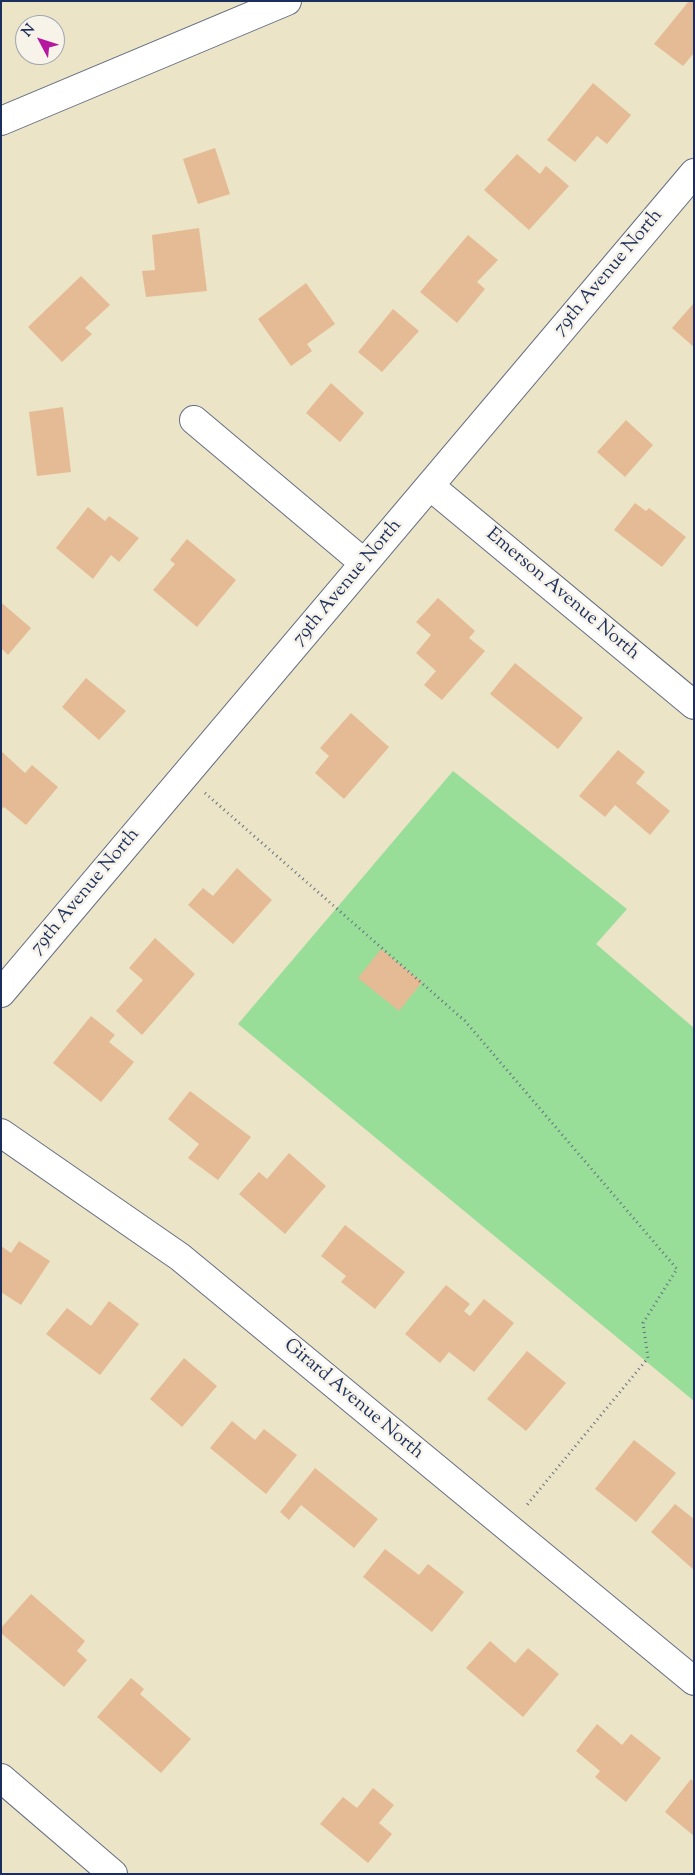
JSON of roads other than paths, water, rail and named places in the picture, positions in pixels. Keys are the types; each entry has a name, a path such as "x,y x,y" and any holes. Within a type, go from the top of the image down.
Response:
{"main road":[{"path":"1,121 287,1"},
{"name":"79th Avenue North","path":"1,993 694,173"},
{"path":"194,420 364,564"},
{"name":"Emerson Avenue North","path":"430,486 694,705"},
{"name":"Girard Avenue North","path":"1,1133 180,1257 694,1681"},
{"path":"1,1778 113,1874"}]}
